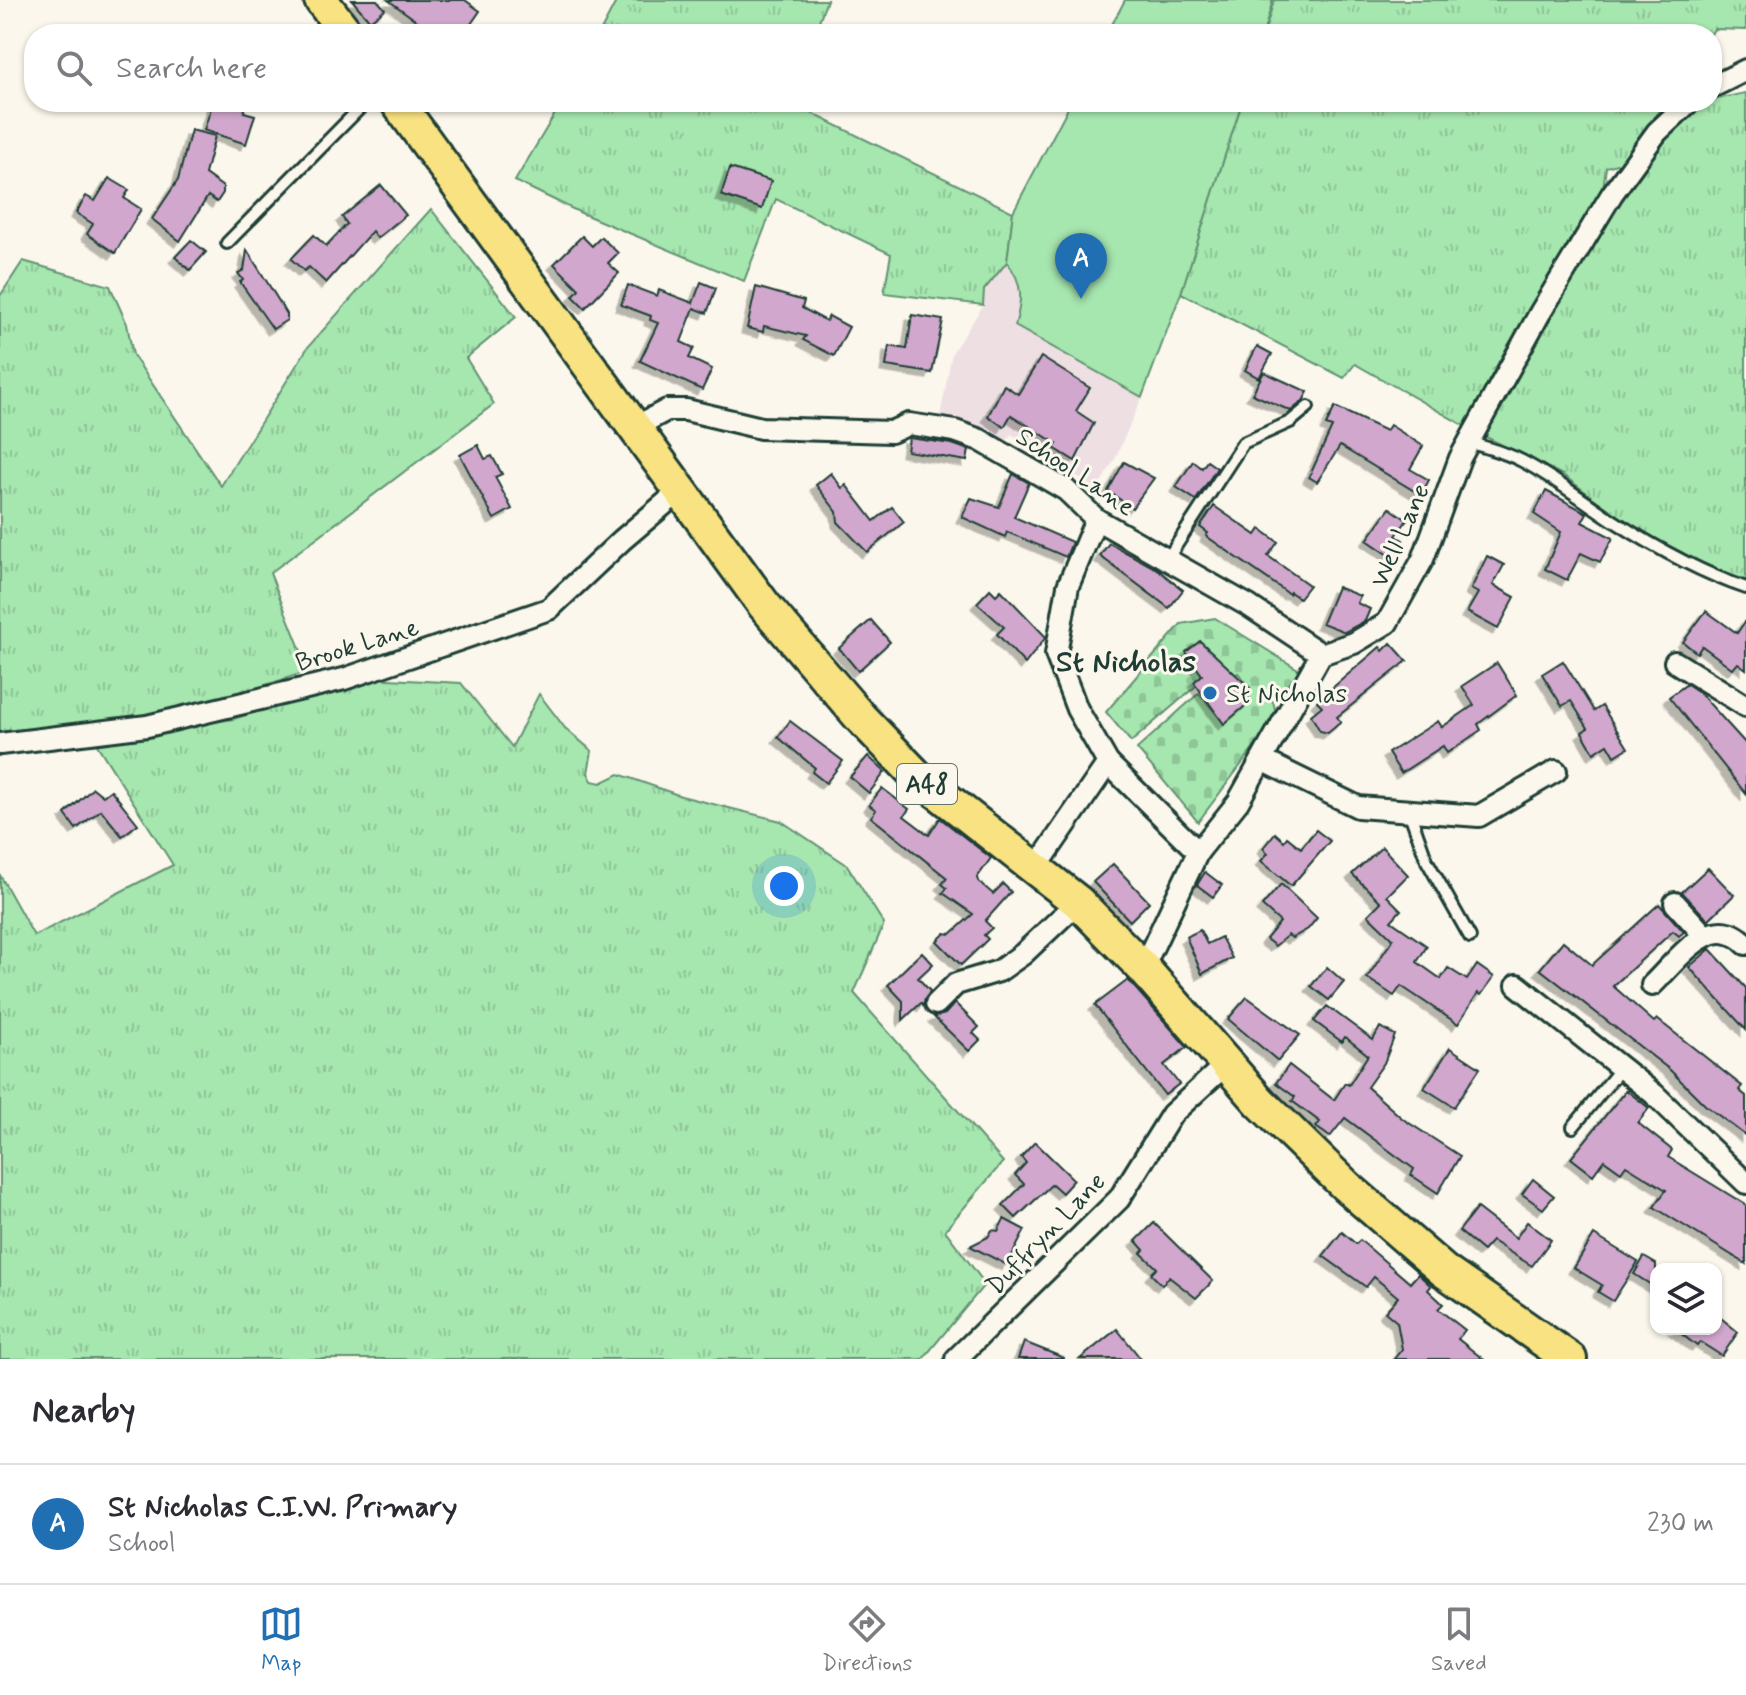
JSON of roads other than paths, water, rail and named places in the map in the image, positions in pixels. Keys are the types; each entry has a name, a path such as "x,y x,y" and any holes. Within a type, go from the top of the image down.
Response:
{"main road":[{"path":"321,0 339,24"},
{"name":"A48","path":"404,112 637,426 764,605 860,717 917,776 1078,902 1143,968 1225,1065 1304,1146 1416,1248 1470,1291 1570,1359"}],"street":[{"path":"1722,82 1746,70"},
{"name":"Well Lane","path":"1321,654 1354,643 1387,623 1423,559 1460,458 1540,313 1612,194 1657,132 1678,112"},
{"name":"School Lane","path":"637,426 667,410 686,410 761,428 891,432 909,424 955,431 1033,468 1066,490 1096,519 1249,606 1321,654"},
{"name":"Brook Lane","path":"0,744 147,726 329,682 549,609 682,489"},
{"path":"1096,519 1068,586 1056,654 1077,709 1108,763 1198,852"},
{"path":"1143,968 1198,852 1238,802 1321,654"},
{"path":"1675,662 1746,706"},
{"path":"1262,760 1358,807 1479,816 1556,771"},
{"path":"1036,868 1108,763"},
{"path":"936,1004 956,984 999,971 1023,954 1078,902"},
{"path":"1675,903 1704,935"},
{"path":"1652,985 1704,935 1734,932 1746,944"},
{"path":"1517,985 1622,1067 1746,1183"},
{"name":"Duffryn Lane","path":"956,1359 1119,1199 1172,1114 1225,1065"}],"lane":[{"path":"227,243 356,112"},
{"path":"1166,561 1243,443 1302,415 1308,407"},
{"path":"1469,442 1518,459 1561,482 1613,521 1663,550 1708,575 1746,588"},
{"path":"1409,811 1427,861 1470,937"},
{"path":"1573,1127 1622,1067"}],"place":[{"name":"St Nicholas C.I.W. Primary","path":"1081,299"},
{"name":"St Nicholas","path":"1210,693"}],"district":[{"name":"St Nicholas","path":"1126,661"}]}
